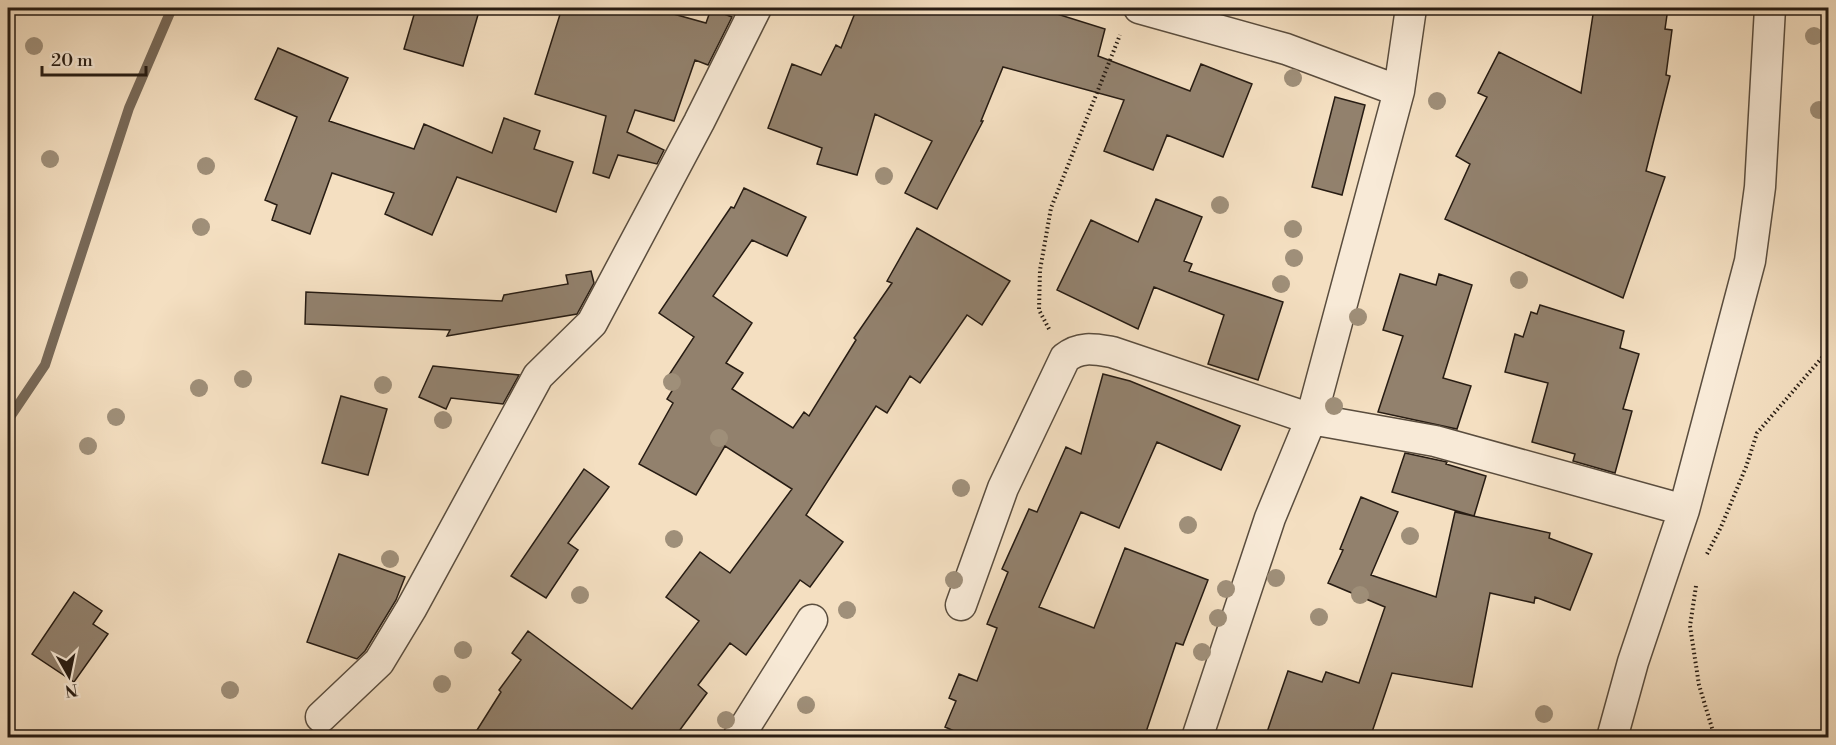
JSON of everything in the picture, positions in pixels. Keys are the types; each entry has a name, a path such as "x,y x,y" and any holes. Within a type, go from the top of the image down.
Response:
{"street":[{"path":"321,717 379,662 411,609 538,376 592,323 756,8"},
{"path":"1197,738 1270,518 1311,419 1399,91 1411,8"},
{"path":"1612,738 1633,662 1684,510 1750,261 1760,188 1770,8"},
{"path":"1130,19 1286,49 1399,91"},
{"path":"961,604 1003,488 1065,358 1074,351 1090,348 1112,352 1311,419 1435,441 1684,510"},
{"path":"738,738 812,620"}],"path":[{"path":"1065,358 1039,310 1040,270 1051,208 1130,19"},
{"path":"1702,561 1720,527 1746,467 1757,433 1826,353 1828,345"},
{"path":"1696,581 1690,626 1699,685 1715,738"}],"building":[{"path":"416,8 480,8 463,66 404,49"},
{"path":"562,8 605,8 631,14 633,8 652,8 706,23 711,9 732,17 708,65 695,60 674,121 635,110 627,132 664,150 657,164 618,155 609,178 593,173 606,116 535,94"},
{"path":"857,8 1038,8 1105,29 1098,56 1190,91 1201,64 1252,84 1223,157 1167,135 1153,170 1104,151 1124,100 1003,67 981,121 983,121 937,209 905,193 932,141 875,114 857,175 817,164 822,148 768,128 792,64 821,75 836,45 841,48"},
{"path":"1594,8 1668,8 1665,29 1672,30 1666,75 1670,76 1646,171 1665,177 1623,298 1445,219 1470,164 1456,156 1487,97 1478,93 1499,52 1581,93"},
{"path":"278,48 348,78 329,121 414,149 424,124 492,153 504,118 540,131 534,149 573,162 556,212 457,177 432,235 385,214 394,193 332,173 310,234 272,220 277,205 265,200 297,117 255,99"},
{"path":"1335,97 1365,105 1342,195 1312,187"},
{"path":"744,188 806,217 787,256 752,240 713,296 752,323 726,363 743,373 732,389 793,428 804,412 809,416 856,340 854,338 892,283 887,281 917,228 1010,281 982,325 967,315 920,383 910,376 887,413 876,406 806,515 843,542 810,587 800,580 746,655 730,643 698,685 707,693 674,738 472,738 501,692 499,690 521,660 512,653 528,631 632,709 699,621 666,597 700,552 730,573 792,489 725,446 696,495 639,464 673,403 667,399 678,381 669,375 694,337 659,313 731,207 734,208"},
{"path":"1156,199 1202,217 1184,261 1192,264 1189,271 1283,302 1258,380 1208,364 1224,315 1154,287 1138,329 1057,290 1091,220 1138,242"},
{"path":"591,271 594,283 577,314 447,336 450,330 305,324 306,292 502,301 504,295 568,284 566,275"},
{"path":"1400,274 1436,285 1439,274 1472,285 1443,378 1471,386 1457,429 1378,412 1403,336 1383,330"},
{"path":"1540,305 1624,331 1620,348 1639,354 1623,409 1632,411 1615,473 1573,461 1575,454 1532,442 1548,383 1505,372 1515,334 1523,337 1531,312 1537,314"},
{"path":"433,366 519,375 503,404 451,398 446,409 419,397"},
{"path":"1103,374 1130,381 1240,426 1221,470 1157,442 1119,528 1081,512 1039,607 1094,628 1125,548 1208,580 1183,645 1176,643 1144,738 951,738 954,731 945,727 956,701 949,698 959,674 977,681 997,628 987,624 1008,572 1002,569 1029,509 1037,512 1066,447 1081,454"},
{"path":"341,396 387,409 368,475 322,463"},
{"path":"1405,453 1447,462 1446,464 1486,476 1474,516 1392,492"},
{"path":"584,469 609,487 568,543 578,550 546,598 511,576"},
{"path":"1361,497 1398,512 1371,575 1436,597 1455,512 1550,533 1549,538 1592,554 1570,610 1535,597 1534,603 1490,593 1472,687 1392,673 1370,738 1265,738 1288,671 1322,682 1326,672 1359,683 1385,607 1328,583 1343,550 1340,549"},
{"path":"339,554 405,577 396,600 365,651 357,659 307,642"},
{"path":"74,592 102,611 93,624 108,634 74,682 32,654"}],"waterway":[{"path":"8,420 45,365 129,108 172,8"}]}
